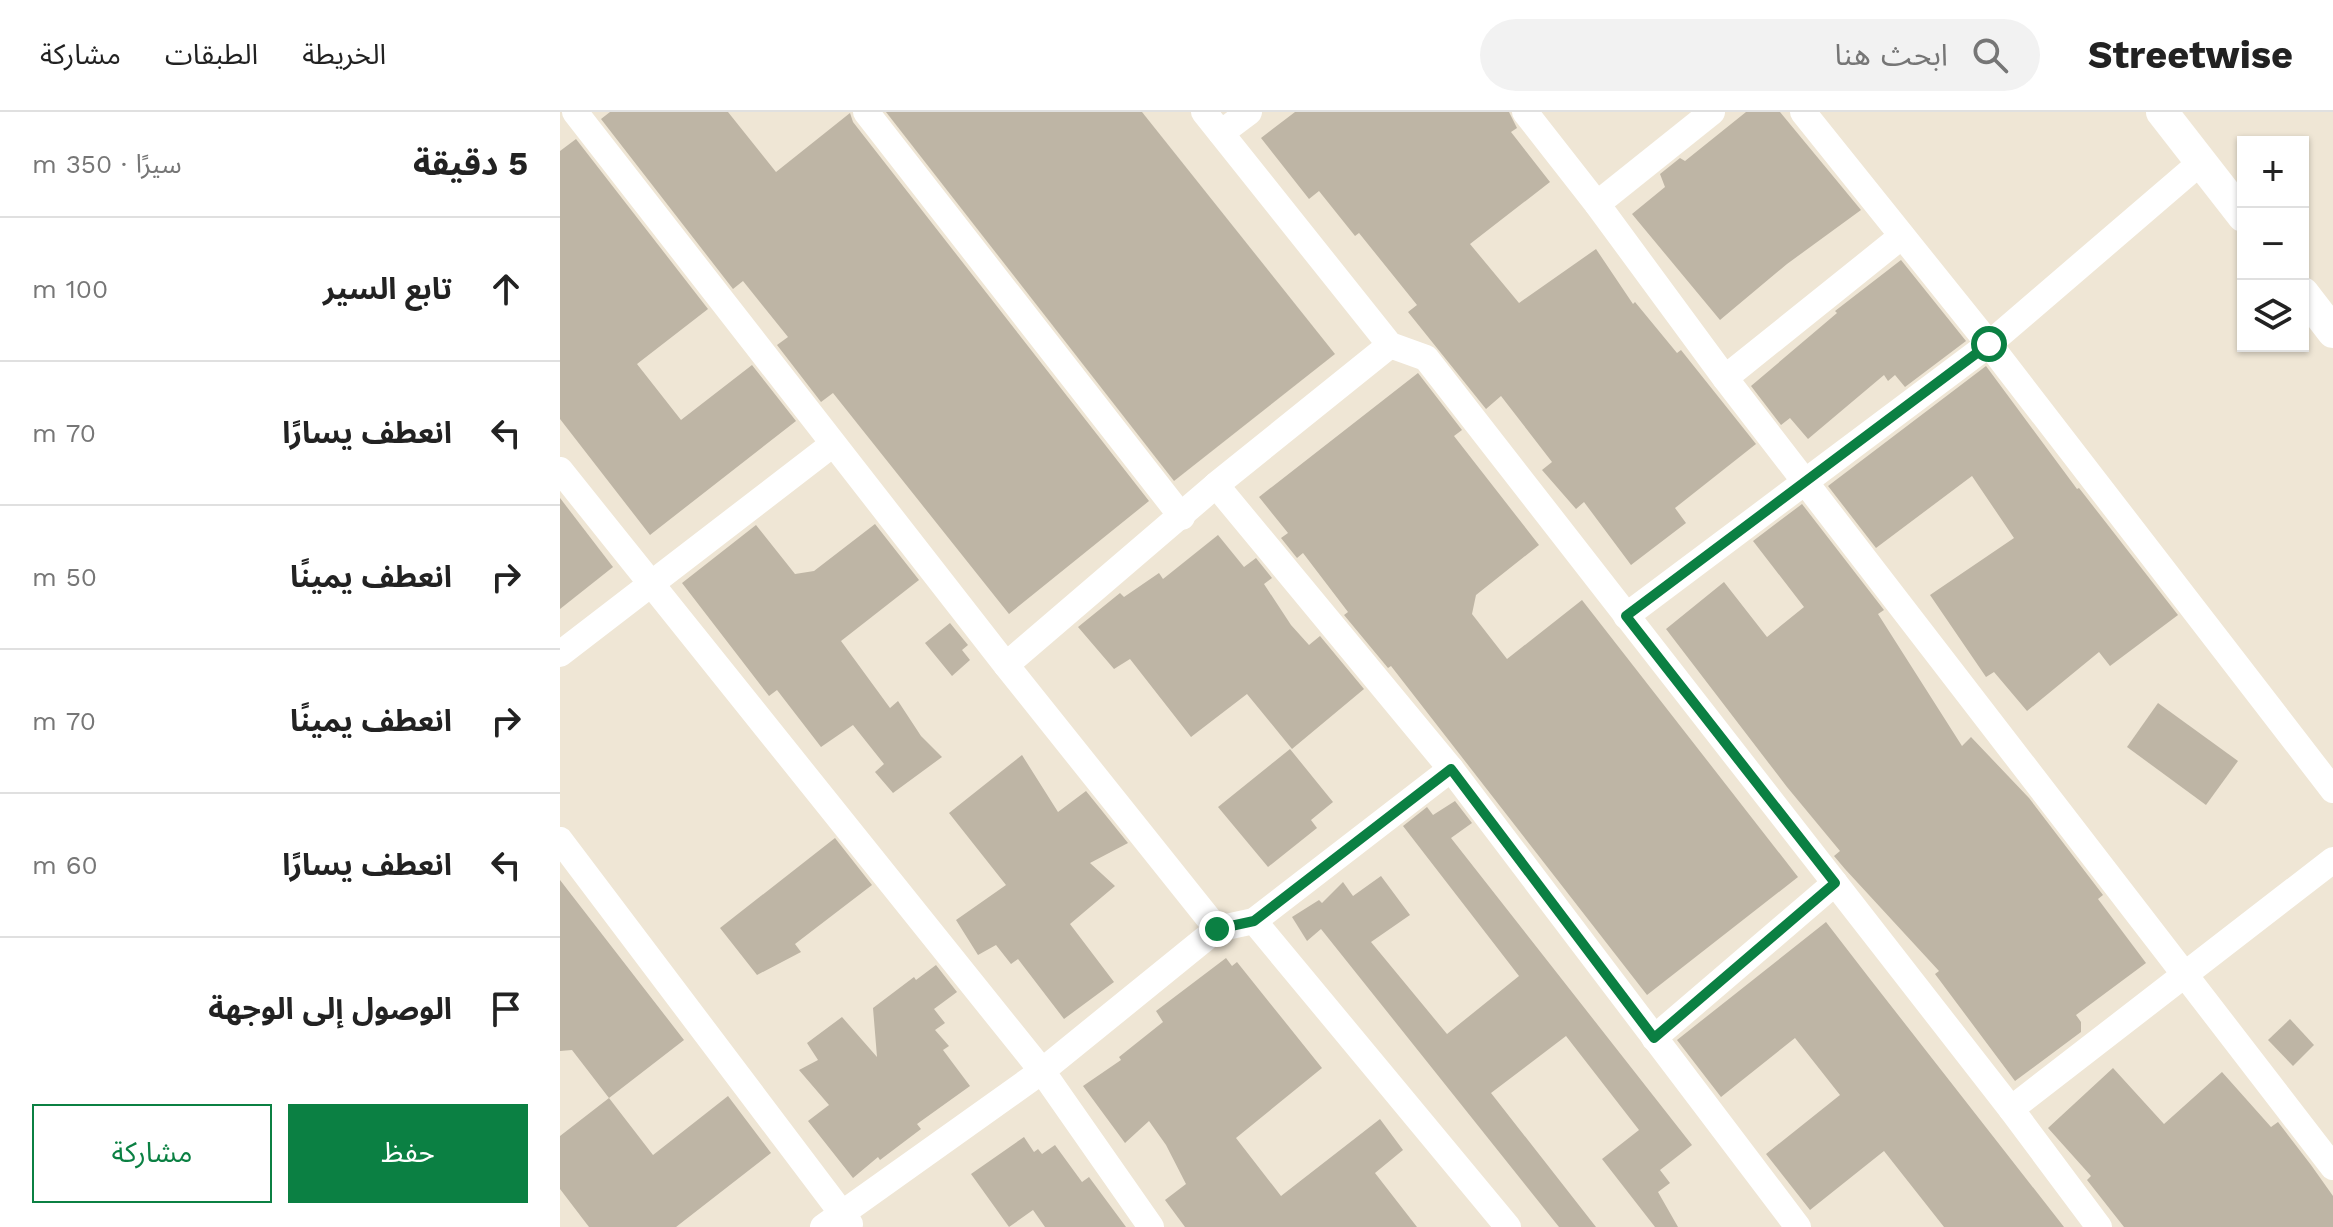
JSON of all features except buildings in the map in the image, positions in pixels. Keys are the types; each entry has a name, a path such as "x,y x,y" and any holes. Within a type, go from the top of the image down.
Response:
{"street":[{"path":"575,112 1006,665 1217,929"},
{"path":"866,112 1182,517"},
{"path":"1204,112 1390,345 1426,358 2011,1109 2099,1227"},
{"path":"1221,133 1249,112"},
{"path":"1525,112 1725,378 2333,1167"},
{"path":"1597,204 1712,112"},
{"path":"1803,112 1989,344 2333,790"},
{"path":"2162,112 2237,208"},
{"path":"1626,616 1989,344 2201,162"},
{"path":"1725,378 1902,236"},
{"path":"2309,301 2333,332"},
{"path":"1006,665 1216,485 1390,345"},
{"path":"560,654 833,444"},
{"path":"560,470 1042,1071 1151,1227"},
{"path":"1216,485 1451,769 1798,1227"},
{"path":"560,840 839,1222 1042,1071 1217,929 1254,921 1451,769"},
{"path":"2011,1109 2333,860"},
{"path":"1654,1038 1835,883"},
{"path":"1254,921 1508,1227"}],"route":[{"path":"1217,929 1254,921 1451,769 1654,1038 1835,883 1626,616 1989,344"}]}
